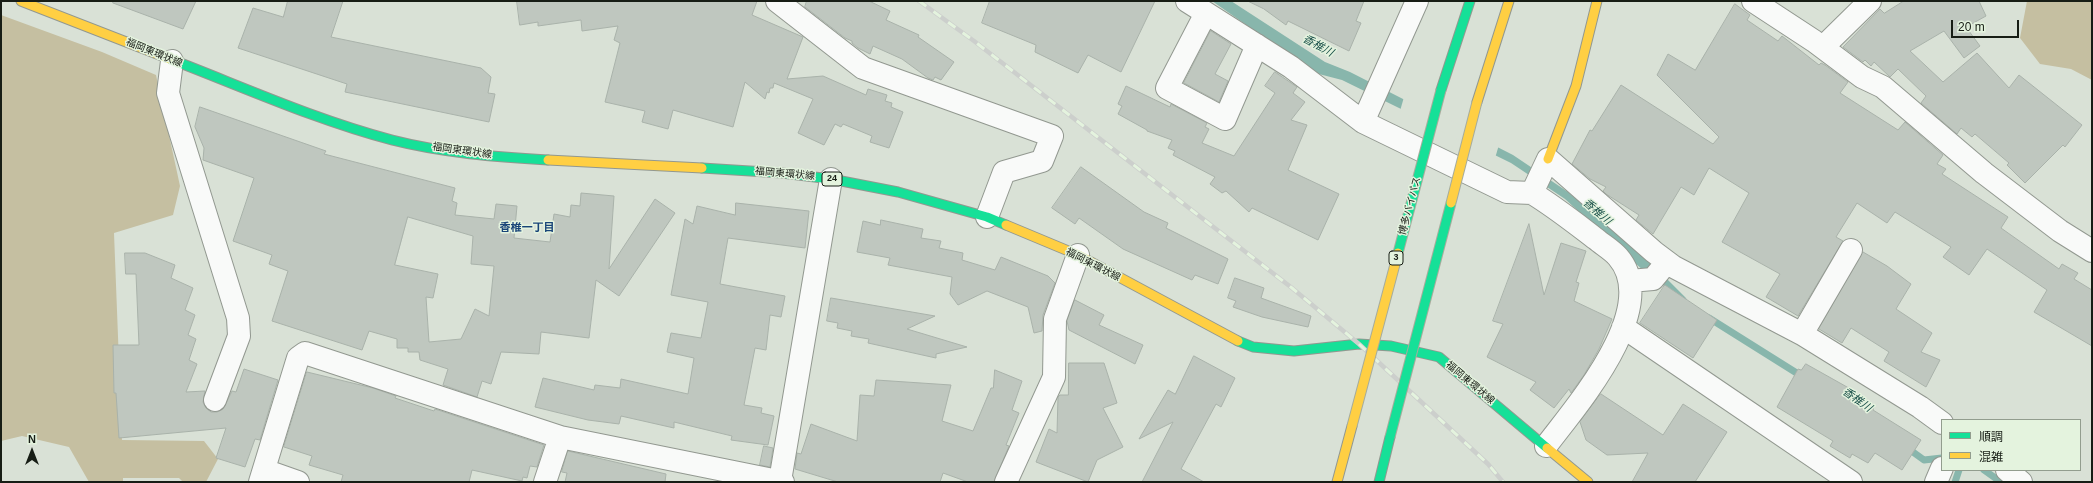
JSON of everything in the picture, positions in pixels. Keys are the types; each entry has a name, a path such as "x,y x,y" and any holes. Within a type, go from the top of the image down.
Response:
{"main road":[{"name":"福岡東環状線","path":"21,1 172,61 335,123 393,140 441,149 502,157 782,173 831,179 898,192 987,217 1078,255 1223,334 1253,347 1294,351 1359,344 1391,346 1439,357 1588,482"},
{"name":"博多バイパス","path":"1336,482 1441,90 1470,1"},
{"path":"1379,482 1477,102 1509,1"},
{"path":"1548,159 1576,86 1597,1"}],"street":[{"path":"777,1 863,68 1052,136 1042,161 1004,172 987,217"},
{"path":"1187,1 1291,67 1363,122 1507,192 1532,193 1559,210 1618,257 1630,281 1630,306 1621,338 1600,372 1546,446"},
{"path":"1363,122 1417,1"},
{"path":"1753,1 1823,47 1862,77 1883,87 1984,173 2060,230 2092,251"},
{"path":"1823,47 1870,1"},
{"path":"1206,12 1166,88 1225,119 1257,45"},
{"path":"172,61 168,93 238,318 239,336 215,400"},
{"path":"1532,193 1548,159 1667,262 1802,334 1941,422"},
{"path":"298,482 262,476 298,358 306,353 560,437 782,482 831,179"},
{"path":"1802,334 1851,250"},
{"path":"1006,482 1054,377 1055,319 1078,255"},
{"path":"1630,281 1653,279 1667,262"},
{"path":"1623,327 1851,482"},
{"path":"545,482 560,437"},
{"path":"1936,482 1941,470"},
{"path":"2008,471 2021,482"}],"shaded area":[{"path":"2027,1 2092,1 2092,80 2071,69 2040,64 2020,38"},
{"path":"1,15 102,52 156,75 180,186 173,215 114,233 122,440 204,441 218,459 206,482 183,482 179,478 123,478 123,482 89,482 69,447 22,436 1,441"}],"water":[{"path":"1212,1 1231,1 1325,62 1350,72 1513,155 1568,192 1653,265 1645,272 1565,199 1511,163 1342,80 1315,73"}],"pier":[{"path":"1404,97 1499,145 1495,158 1400,111"}],"building":[{"path":"114,1 196,1 183,29 113,3"},
{"path":"288,1 343,1 331,37 481,68 491,77 488,93 495,94 489,122 345,92 347,84 238,48 253,8 283,17"},
{"path":"517,1 757,1 752,15 803,37 787,79 823,76 866,95 868,89 887,95 885,101 892,103 891,107 903,112 889,148 870,142 872,136 843,124 841,127 835,124 824,145 798,133 813,99 774,83 773,88 770,88 769,93 767,92 765,99 745,82 733,127 673,110 668,129 642,122 645,111 605,102 620,43 614,40 618,26 582,31 581,20 538,26 538,22 520,25"},
{"path":"807,1 869,1 890,11 886,20 919,35 918,37 954,62 941,80 935,77 933,80 902,59 873,46 870,54 858,48 852,43 852,41 845,38 805,7"},
{"path":"990,1 1155,1 1121,72 1088,55 1078,73 1035,52 1036,45 982,23"},
{"path":"1248,1 1364,1 1356,21 1361,23 1349,51 1288,21 1286,25 1264,9"},
{"path":"1904,1 1979,1 1986,16 1966,27 1980,46 1964,58 1944,31 1910,51 1943,82 1977,53 2009,88 2019,75 2082,125 2065,147 2063,145 2025,183 2007,165 2009,163 1975,134 1972,137 1961,128 1957,134 1921,103 1926,96 1898,69 1890,77 1874,62 1871,66 1865,60 1863,62 1843,47 1880,9 1884,13"},
{"path":"1735,4 1750,15 1747,20 1778,41 1782,36 1819,65 1821,63 1825,65 1848,82 1840,93 1898,130 1905,122 1943,155 1937,164 1946,169 1942,174 2008,217 2001,228 2059,269 2062,264 2078,273 2074,279 2092,290 2092,346 2034,312 2047,290 1987,249 1969,275 1943,257 1951,247 1895,212 1887,223 1857,203 1836,237 1843,241 1798,316 1766,297 1780,274 1722,242 1749,193 1709,168 1694,195 1681,187 1653,234 1636,220 1639,215 1606,194 1603,191 1606,187 1590,179 1572,164 1590,130 1592,131 1621,85 1713,144 1719,137 1657,75 1668,54 1695,70"},
{"path":"1211,31 1231,44 1215,74 1228,81 1219,102 1184,83"},
{"path":"1275,72 1297,87 1293,93 1305,102 1291,120 1307,125 1288,170 1339,194 1318,240 1252,208 1249,212 1226,191 1222,193 1210,184 1215,177 1173,155 1175,151 1168,148 1172,140 1147,131 1118,114 1122,106 1118,104 1126,86 1170,107 1171,104 1207,123 1205,127 1209,129 1202,143 1234,156 1275,93 1265,86"},
{"path":"200,107 326,151 324,154 455,188 452,201 457,203 455,215 494,219 496,204 517,206 514,238 550,242 554,214 570,217 571,205 580,206 581,193 614,196 609,269 655,199 675,213 619,296 596,280 589,338 541,332 539,354 501,352 491,384 482,381 477,397 443,385 448,369 420,360 419,352 408,352 408,348 397,348 397,339 369,331 362,350 272,321 288,271 269,264 272,255 233,241 254,178 203,160 204,148 195,127","holes":["408,217 473,236 471,264 494,266 489,316 475,309 461,339 429,342 426,297 433,298 438,274 395,265"]},
{"path":"1081,167 1144,212 1168,223 1166,228 1228,259 1218,284 1195,275 1192,280 1123,249 1079,218 1075,224 1052,208"},
{"path":"736,203 809,211 805,248 728,238 720,284 785,296 781,317 770,315 766,350 755,348 744,405 762,408 761,413 774,416 768,445 731,440 732,436 674,422 674,428 621,416 619,424 588,420 535,407 543,378 594,390 595,385 620,388 621,379 688,394 694,358 667,352 671,333 701,338 708,302 671,295 685,219 693,224 697,206 735,215"},
{"path":"881,220 923,229 921,238 941,241 939,248 963,253 962,260 995,270 1001,257 1048,276 1055,283 1043,315 1042,331 1034,333 1028,307 987,291 958,305 950,294 952,277 888,265 890,258 857,252 863,221 880,225"},
{"path":"1529,224 1544,295 1561,243 1586,251 1576,282 1579,283 1574,301 1612,319 1599,349 1584,375 1571,393 1569,389 1554,408 1530,390 1536,382 1487,357 1503,324 1493,321"},
{"path":"1863,252 1887,266 1911,284 1896,309 1932,333 1921,352 1940,360 1926,387 1884,361 1889,352 1851,328 1842,343 1819,329"},
{"path":"125,253 145,253 175,265 171,278 193,288 185,310 195,315 188,335 196,339 189,360 197,364 186,392 205,391 203,402 206,408 211,412 217,412 223,409 232,391 236,392 244,369 278,380 260,440 255,439 245,467 216,458 226,428 119,438 116,393 114,393 113,345 139,345 136,274 126,274"},
{"path":"1235,278 1264,288 1261,298 1311,316 1308,327 1262,317 1233,307 1236,301 1228,298"},
{"path":"1665,285 1717,320 1693,358 1640,323"},
{"path":"831,298 935,316 907,329 967,347 936,354 936,358 868,343 869,339 851,336 852,331 837,328 838,323 827,321"},
{"path":"1075,300 1104,315 1099,325 1143,345 1135,364 1069,330 1067,321"},
{"path":"1194,356 1235,378 1221,407 1216,404 1181,469 1204,482 1142,482 1173,422 1139,439 1168,390 1175,394"},
{"path":"1069,363 1104,363 1117,403 1103,408 1123,447 1097,460 1088,482 1036,462 1049,429 1057,433 1058,397 1060,395 1068,395"},
{"path":"1806,364 1847,387 1874,407 1873,410 1921,440 1902,470 1875,453 1868,463 1852,454 1850,458 1830,446 1833,441 1777,407 1798,369 1801,370"},
{"path":"995,370 1022,381 1012,410 1019,413 1006,445 1009,446 994,482 968,482 943,473 940,482 838,482 795,469 797,453 801,454 811,424 857,441 860,395 874,396 876,380 951,385 942,421 973,431 991,388 993,388"},
{"path":"307,372 373,388 396,396 395,398 434,411 435,409 544,445 537,467 530,466 527,478 523,477 522,481 472,470 469,482 341,482 343,475 309,465 312,456 284,447"},
{"path":"1601,394 1663,435 1683,404 1727,432 1695,482 1632,482 1648,453 1607,455 1586,440 1580,422"},
{"path":"764,446 773,448 770,467 760,465"},
{"path":"568,451 666,474 665,482 565,482 567,473 562,472"}],"waterway":[{"name":"香椎川","path":"1658,275 1683,300"},
{"name":"香椎川","path":"1709,318 1803,377"},
{"name":"香椎川","path":"1906,447 1924,460 1941,458"},
{"path":"1955,482 1959,471"},
{"name":"香椎川","path":"1985,471 2001,482"}],"railway":[{"path":"919,1 974,41 1292,288 1359,344 1488,464 1503,482"}],"traffic: fast":[{"path":"1441,90 1470,1"},
{"path":"170,59 308,113 392,140 450,151 489,156 548,160"},
{"path":"1398,253 1441,90"},
{"path":"702,168 782,173 831,179 898,192 987,217 1006,225"},
{"path":"1390,437 1451,203"},
{"path":"1238,341 1253,347 1294,351 1359,344 1391,346 1439,357 1547,448"},
{"path":"1379,482 1390,437"}],"traffic: slow":[{"path":"21,1 170,59"},
{"path":"1477,102 1509,1"},
{"path":"1548,159 1576,86 1597,1"},
{"path":"1451,203 1477,102"},
{"path":"548,160 702,168"},
{"path":"1006,225 1078,255 1238,341"},
{"path":"1352,426 1398,253"},
{"path":"1337,482 1352,426"},
{"path":"1547,448 1588,482"}],"district":[{"name":"香椎一丁目","path":"527,228"}]}
